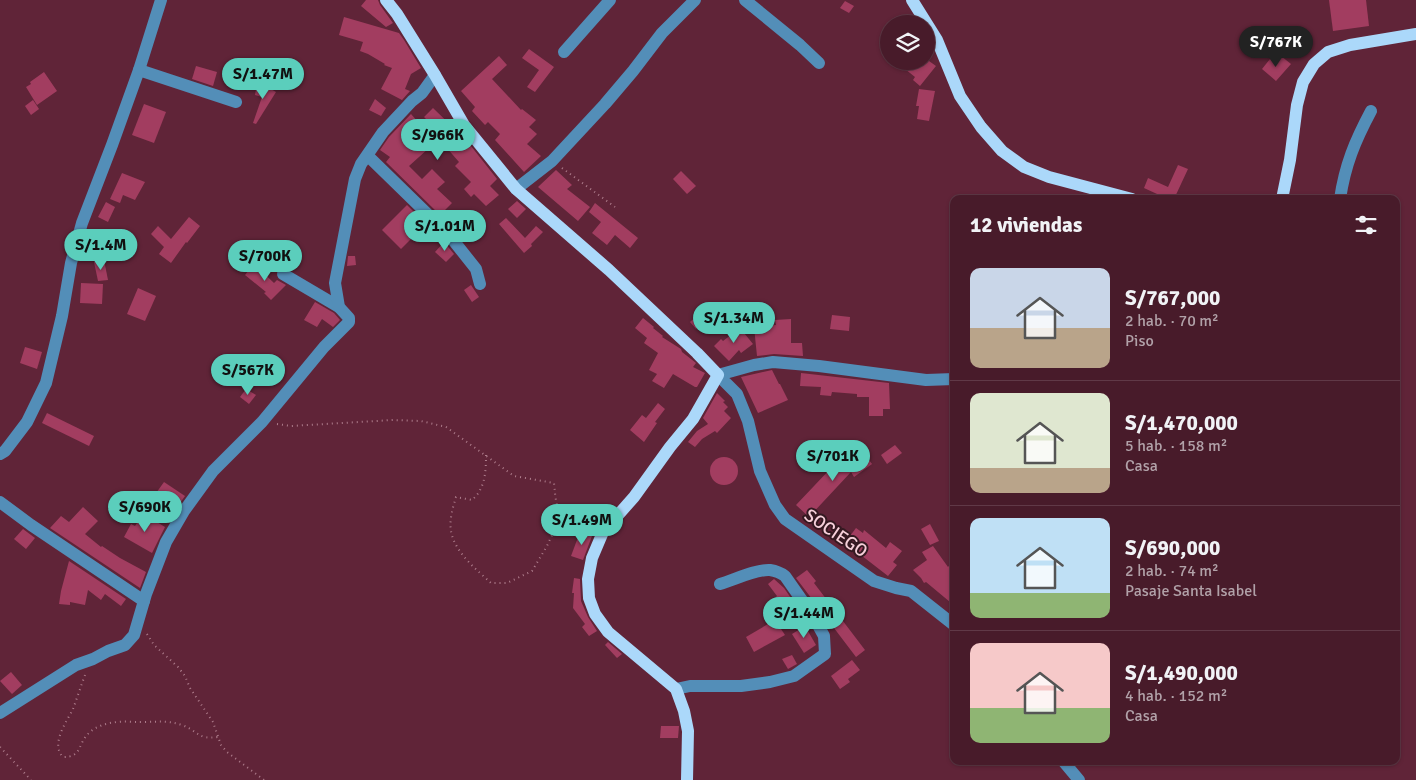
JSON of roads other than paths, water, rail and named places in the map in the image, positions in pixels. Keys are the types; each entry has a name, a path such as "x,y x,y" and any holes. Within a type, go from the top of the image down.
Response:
{"main road":[{"path":"386,0 397,14 464,125 516,189 609,270 718,375 693,419 634,496 603,532 592,558 588,579 589,598 596,614 608,632 676,689 684,711 688,731 687,780"},
{"path":"912,0 937,40 960,96 1002,151 1024,167 1049,177 1117,195"},
{"path":"1283,195 1290,160 1297,105 1303,82 1314,64 1328,52 1350,45 1416,34"}],"street":[{"path":"0,454 5,451 27,422 46,383 62,316 71,263 82,223 139,70 161,0"},
{"path":"564,52 610,0"},
{"path":"516,189 552,161 606,104 662,33 695,0"},
{"path":"745,0 800,44 818,63"},
{"path":"139,70 236,102"},
{"path":"339,307 335,284 355,178 361,164 383,132 422,93 435,75"},
{"path":"1341,195 1343,176 1353,148 1372,111"},
{"path":"368,156 450,235 476,269 480,284"},
{"path":"0,713 76,665 125,645 134,635 144,601 166,542 184,512 213,471 262,422 312,361 349,322 349,318 339,307 283,274"},
{"path":"718,375 773,362 820,366 926,380 950,379"},
{"name":"SOCIEGO","path":"718,375 738,394 748,421 760,471 775,505 784,519 874,580 911,592 950,622"},
{"path":"0,502 144,601"},
{"path":"676,689 690,686 742,686 770,682 794,676 825,654 824,636 813,616 785,576 770,570 720,584"},
{"path":"1066,765 1079,780"}]}
